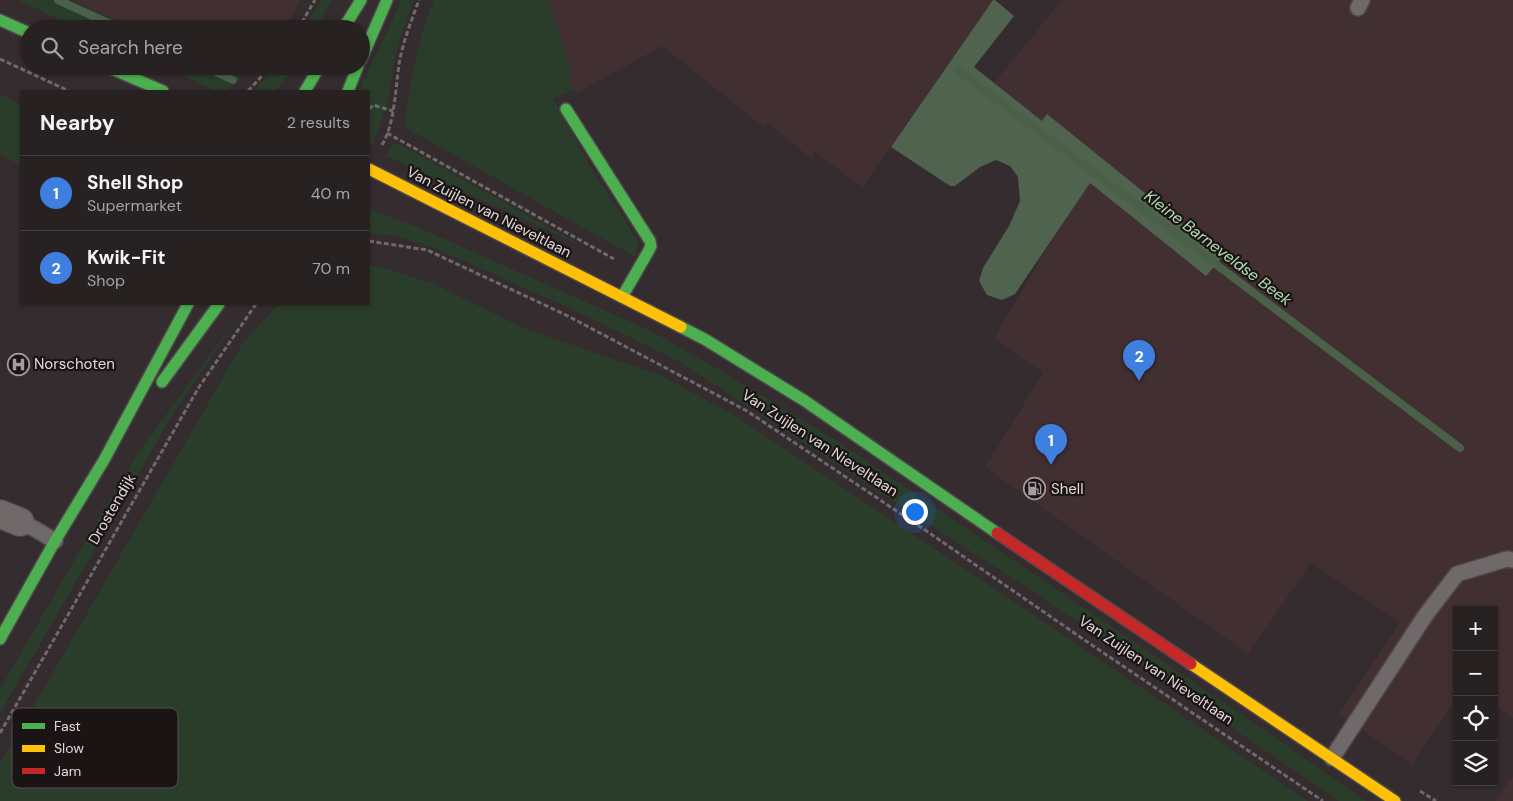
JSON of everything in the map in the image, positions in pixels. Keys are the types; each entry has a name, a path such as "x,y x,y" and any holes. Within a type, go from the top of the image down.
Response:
{"main road":[{"path":"349,20 361,0"},
{"path":"370,39 387,0"},
{"path":"0,20 20,29"},
{"path":"126,75 161,90"},
{"path":"306,90 315,75"},
{"path":"348,90 354,75"},
{"path":"566,109 650,242 651,246 648,252 622,297"},
{"name":"Van Zuijlen van Nieveltlaan","path":"370,169 706,340 805,402 1396,801"},
{"name":"Drostendijk","path":"0,639 55,541 104,460 187,305"},
{"name":"Drostendijk","path":"104,460 218,305"}],"lane":[{"path":"10,518 35,529 55,541"},
{"path":"1332,758 1425,616 1457,574 1508,559 1513,560"}],"path":[{"path":"304,20 316,0"},
{"path":"387,133 393,111 400,58 419,0"},
{"path":"0,59 20,68"},
{"path":"34,75 67,90"},
{"path":"249,90 263,75"},
{"path":"370,109 373,105 393,111"},
{"name":"Van Zuijlen van Nieveltlaan","path":"370,241 427,250 566,315 747,411 1323,801"},
{"name":"Drostendijk","path":"14,708 199,386 255,305"},
{"name":"Drostendijk","path":"0,733 12,712"}],"shaded area":[{"path":"71,0 301,0 289,20 115,20"},
{"path":"546,0 993,0 862,188 815,152 811,158 768,123 764,127 662,46 577,93 568,79"},
{"path":"1062,0 1513,0 1513,718 1498,707 1498,606 1453,606 1453,704 1412,764 1339,714 1400,622 1311,563 1248,654 985,467 1043,373 994,338 1095,167 990,88"},
{"path":"1513,776 1513,801 1495,801"}],"green space":[{"path":"17,0 71,0 115,20 60,20"},
{"path":"321,0 332,0 321,20 309,20"},
{"path":"402,0 414,0 398,46 385,110 371,147 370,90 359,90 367,75 370,75 370,68"},
{"path":"434,0 549,0 571,71 572,78 568,80 574,89 553,99 593,171 638,241 635,257 406,128 407,103 416,58"},
{"path":"993,0 1014,16 974,67 1042,121 1047,114 1223,256 1206,276 1090,183 1015,294 1002,300 987,295 979,281 983,268 1009,226 1020,201 1018,177 1010,166 996,160 980,167 955,186 950,186 891,147"},
{"path":"181,75 241,76 229,90 214,90"},
{"path":"268,75 289,75 274,90 254,90"},
{"path":"0,94 20,104 20,165 0,155"},
{"path":"398,144 588,249 386,156 392,145"},
{"path":"370,209 420,228 651,331 723,372 837,441 1269,733 1366,801 1339,801 1032,591 678,361 567,307 437,249 395,236 370,233"},
{"path":"370,265 434,284 526,329 660,375 734,415 1308,801 0,801 0,764 12,743 12,788 178,788 178,708 32,708 244,341 278,305 370,305"},
{"path":"247,305 176,409 0,713 0,689 139,451"}],"waterway":[{"path":"58,0 101,20"},
{"name":"Kleine Barneveldse Beek","path":"959,71 1460,448"},
{"path":"222,75 233,80"}],"traffic: fast":[{"path":"349,20 361,0"},
{"path":"370,39 387,0"},
{"path":"0,20 20,29"},
{"path":"126,75 161,90"},
{"path":"306,90 315,75"},
{"path":"348,90 354,75"},
{"path":"566,109 650,241 651,246 622,297"},
{"path":"0,639 55,541 104,460 187,305"},
{"path":"162,382 218,305"},
{"path":"681,327 706,340 805,401 997,533"}],"traffic: slow":[{"path":"370,170 681,327"},
{"path":"1191,664 1395,801"}],"traffic: jam":[{"path":"997,533 1191,664"}],"place":[{"name":"Norschoten","path":"18,364"},
{"name":"Kwik-Fit","path":"1139,381"},
{"name":"Shell Shop","path":"1051,465"},
{"name":"Shell","path":"1035,489"}]}
